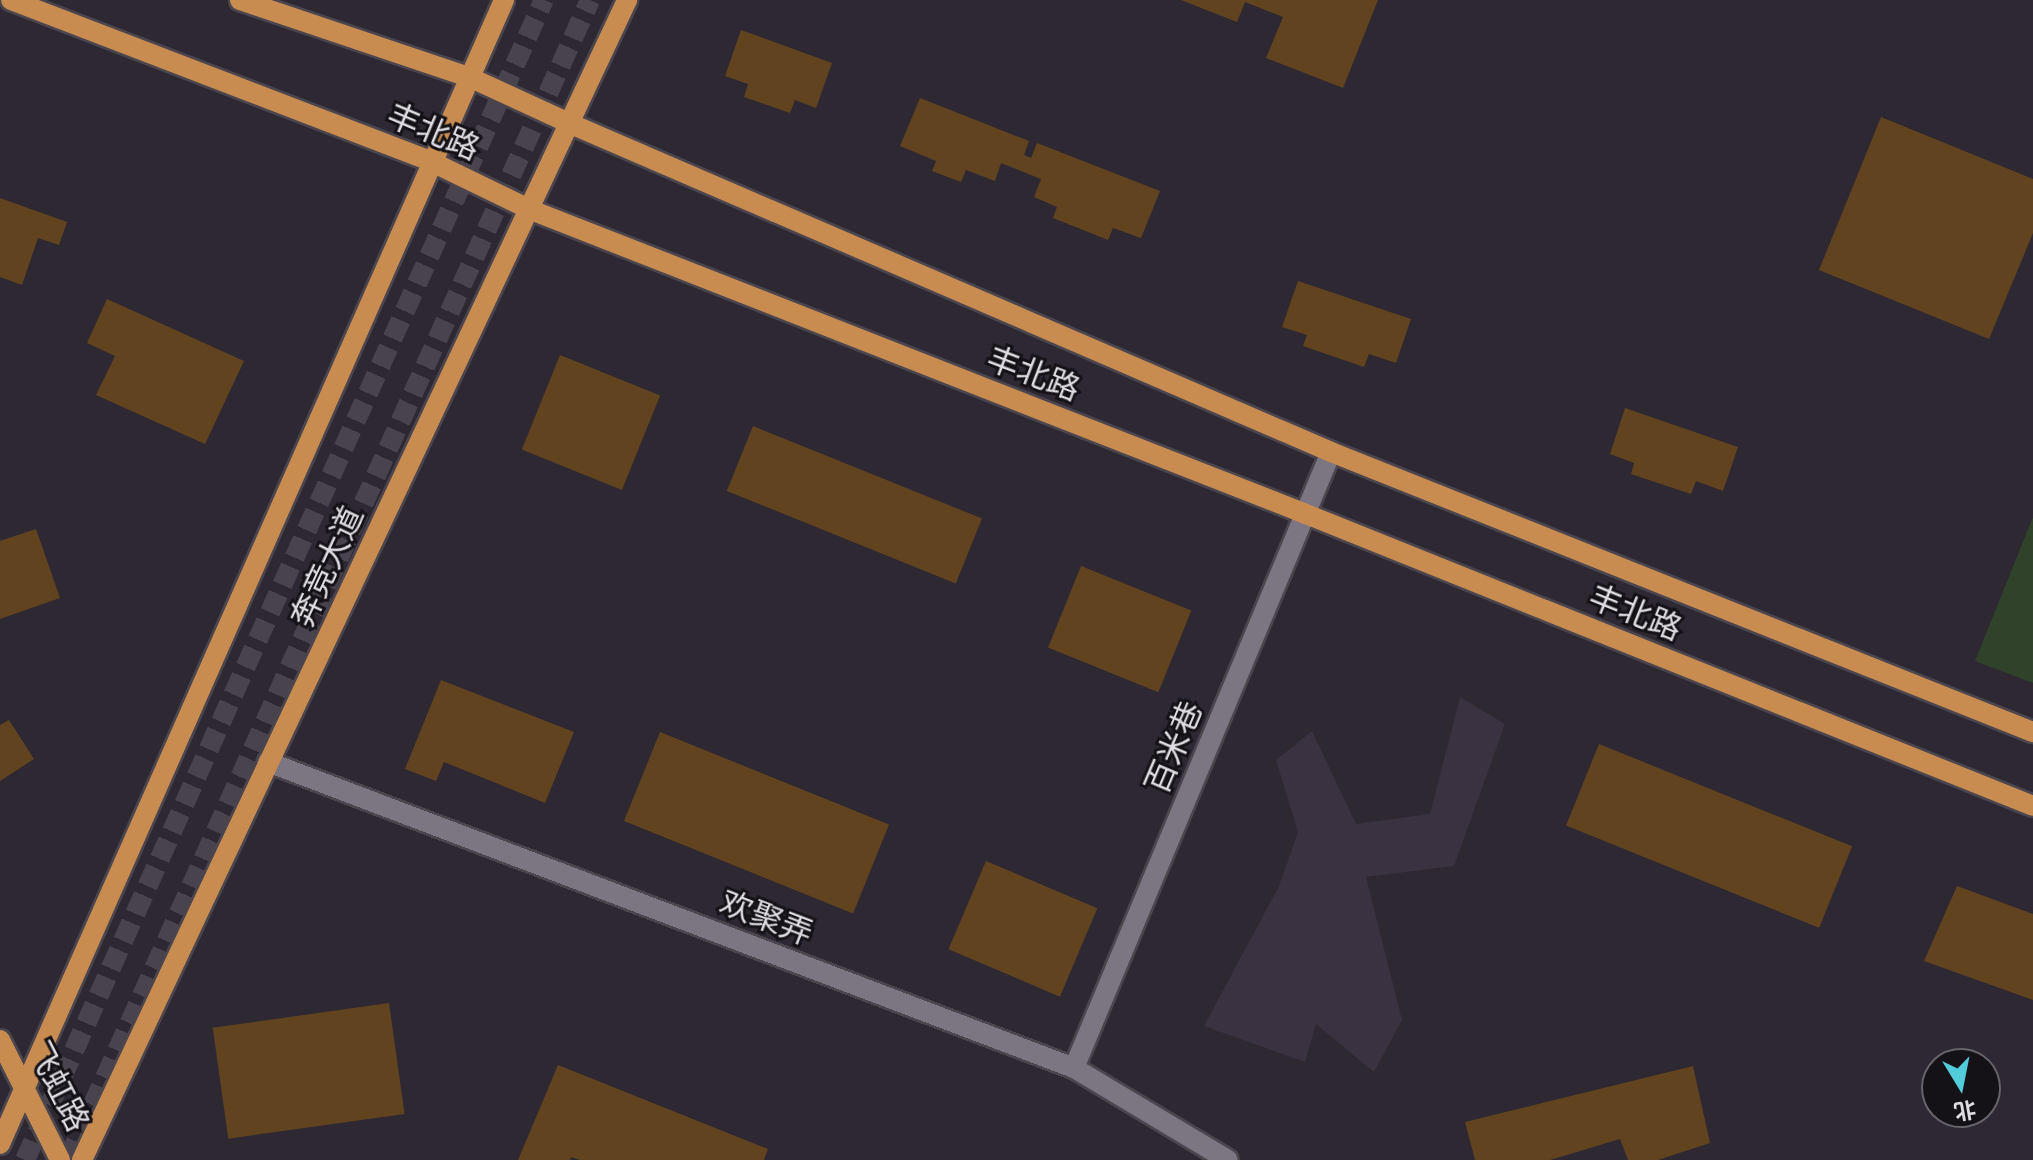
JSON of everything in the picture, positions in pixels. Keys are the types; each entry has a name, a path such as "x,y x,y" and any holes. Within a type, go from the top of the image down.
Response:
{"main road":[{"name":"丰北路","path":"11,0 432,162 531,210 1306,514 2033,806"},
{"name":"丰北路","path":"240,0 469,77 571,124 1331,452 2033,732"},
{"name":"奔竞大道","path":"0,1144 504,0"},
{"name":"奔竞大道","path":"82,1160 531,210 627,0"},
{"name":"飞虹路","path":"0,1040 60,1160"}],"street":[{"name":"百米巷","path":"1074,1068 1331,452"},
{"name":"欢聚弄","path":"268,762 1074,1068 1228,1160"}],"shaded area":[{"path":"1460,697 1505,724 1454,866 1366,877 1402,1020 1374,1072 1316,1024 1305,1062 1204,1026 1279,886 1298,832 1276,760 1312,731 1356,824 1430,814"}],"green space":[{"path":"2033,517 2033,683 1975,661"}],"building":[{"path":"1181,0 1378,0 1343,88 1266,58 1283,17 1245,2 1237,22"},
{"path":"741,30 832,63 816,108 795,100 790,113 744,97 748,84 725,76"},
{"path":"920,98 1029,141 1024,155 1031,158 1037,143 1160,191 1141,238 1113,228 1108,240 1053,218 1057,207 1034,197 1041,179 1001,163 995,181 966,170 961,182 932,171 936,161 900,146"},
{"path":"1881,117 2033,179 2033,233 1989,339 1819,270"},
{"path":"0,198 67,222 59,245 38,238 22,285 0,277"},
{"path":"1298,281 1411,319 1396,363 1369,354 1364,367 1303,346 1307,335 1282,327"},
{"path":"107,299 244,361 205,444 96,395 115,356 87,343"},
{"path":"560,355 660,395 622,490 522,450"},
{"path":"1625,408 1738,447 1723,491 1696,481 1691,494 1631,474 1634,463 1610,454"},
{"path":"753,426 982,519 956,583 727,491"},
{"path":"36,529 60,598 0,619 0,541"},
{"path":"1081,566 1191,611 1158,692 1048,648"},
{"path":"441,680 574,732 545,803 444,762 436,781 405,769"},
{"path":"9,720 34,759 0,781 0,725"},
{"path":"660,732 889,825 853,914 624,821"},
{"path":"1599,744 1852,846 1819,928 1566,826"},
{"path":"986,861 1097,908 1060,997 948,949"},
{"path":"1957,886 2033,914 2033,1000 1924,961"},
{"path":"389,1003 405,1114 228,1139 213,1028"},
{"path":"558,1065 768,1149 764,1160 580,1160 571,1157 570,1160 518,1160"},
{"path":"1693,1066 1710,1143 1658,1160 1628,1160 1620,1139 1550,1160 1475,1160 1465,1122"}],"tunnel":[{"path":"25,1160 544,0"},
{"path":"68,1160 590,0"}]}
